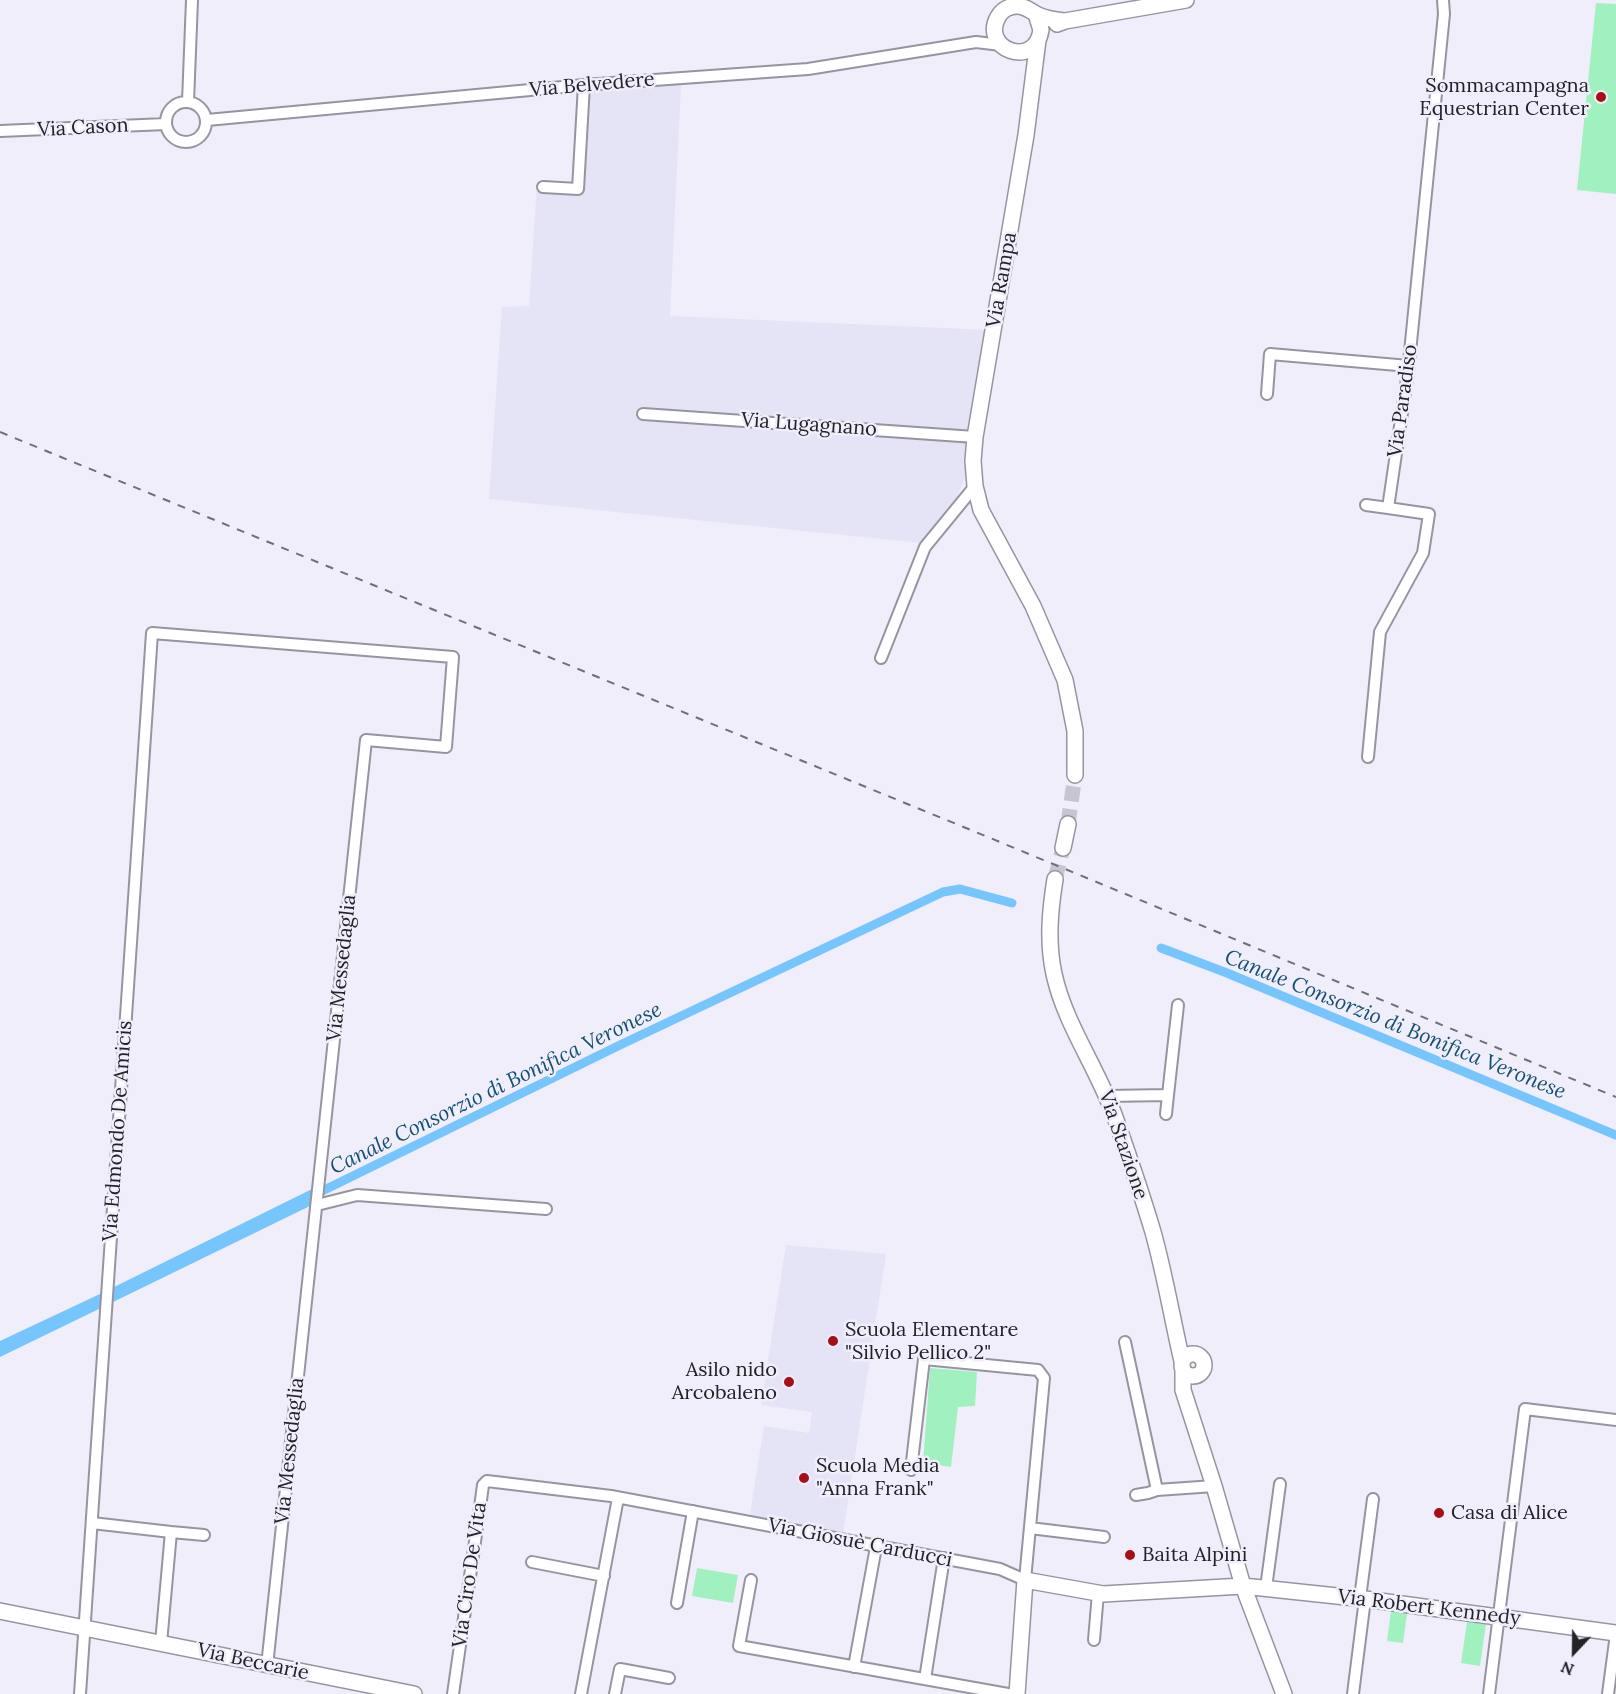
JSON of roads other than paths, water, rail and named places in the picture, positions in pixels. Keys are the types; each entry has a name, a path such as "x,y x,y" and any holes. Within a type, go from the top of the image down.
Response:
{"street":[{"path":"188,102 192,0"},
{"name":"Via Belvedere","path":"207,120 584,85 808,69 976,42 1001,45 1016,52 1030,49 1039,37 1065,21 1186,0"},
{"name":"Via Paradiso","path":"1388,508 1409,366 1443,26 1443,0"},
{"name":"Via Belvedere","path":"976,42 995,27 999,15 1010,7 1021,6 1036,14 1065,21"},
{"path":"1036,14 1041,26 1039,37"},
{"path":"995,27 996,36 1001,45"},
{"name":"Via Rampa","path":"1039,37 1034,89 973,460 975,486 981,510 1033,606 1065,680 1075,731 1075,775"},
{"path":"1016,52 1024,58 1034,74"},
{"path":"543,187 578,189 584,85"},
{"path":"188,102 198,105 207,120 203,134 191,142 177,141 172,137 166,124 169,111 174,106 188,102"},
{"name":"Via Cason","path":"0,131 166,124"},
{"path":"1267,394 1270,354 1409,366"},
{"name":"Via Lugagnano","path":"643,414 975,437"},
{"path":"880,658 925,547 975,486"},
{"path":"1366,505 1429,514 1424,554 1380,632 1368,757"},
{"name":"Via Messedaglia","path":"152,633 453,657 446,747 366,740 267,1666"},
{"name":"Via Edmondo De Amicis","path":"80,1694 152,633"},
{"path":"1063,848 1068,824"},
{"name":"Via Stazione","path":"1055,879 1050,923 1050,948 1054,975 1066,1008 1107,1096 1153,1233 1173,1322 1188,1374 1198,1374 1190,1410"},
{"path":"1166,1114 1178,1005"},
{"path":"1107,1096 1168,1095"},
{"path":"316,1205 357,1195 546,1209"},
{"path":"1125,1342 1157,1490"},
{"path":"911,1470 924,1359 1038,1370 1044,1378 1017,1694"},
{"name":"Via Stazione","path":"1186,1361 1183,1390 1243,1586 1284,1694"},
{"path":"1489,1694 1525,1409 1616,1420"},
{"name":"Via Ciro De Vita","path":"453,1694 483,1485 493,1481 618,1498"},
{"path":"1266,1588 1280,1484"},
{"path":"1136,1495 1157,1490 1214,1486"},
{"path":"581,1694 618,1498"},
{"name":"Via Giosuè Carducci","path":"618,1498 1000,1569 1025,1580"},
{"path":"1353,1694 1373,1499"},
{"path":"677,1603 693,1511"},
{"path":"92,1522 204,1535"},
{"path":"1030,1528 1104,1537"},
{"path":"161,1643 171,1532"},
{"path":"855,1667 876,1547"},
{"path":"925,1679 944,1558"},
{"path":"532,1562 604,1576"},
{"path":"752,1580 739,1646 1008,1694"},
{"name":"Via Robert Kennedy","path":"1025,1580 1098,1593 1243,1586 1266,1588 1616,1634"},
{"path":"1094,1641 1098,1593"},
{"name":"Via Beccarie","path":"0,1611 344,1681 373,1690 414,1694"},
{"path":"1608,1694 1616,1634"},
{"path":"615,1694 620,1669 669,1678"}],"water":[{"path":"312,1189 312,1205 109,1304 110,1289"},
{"path":"102,1293 101,1308 0,1357 0,1341"}],"waterway":[{"name":"Canale Consorzio di Bonifica Veronese","path":"312,1196 620,1045 943,892 960,889 1012,903"},
{"name":"Canale Consorzio di Bonifica Veronese","path":"1161,948 1227,973 1616,1135"}],"tunnel":[{"path":"1068,824 1075,775"},
{"path":"1055,879 1063,848"}],"railway":[{"path":"0,432 1616,1097"}],"place":[{"name":"Sommacampagna Equestrian Center","path":"1601,97"},
{"name":"Scuola Elementare \"Silvio Pellico 2\"","path":"833,1341"},
{"name":"Asilo nido Arcobaleno","path":"789,1382"},
{"name":"Scuola Media \"Anna Frank\"","path":"804,1478"},
{"name":"Casa di Alice","path":"1439,1513"},
{"name":"Baita Alpini","path":"1130,1555"}]}
